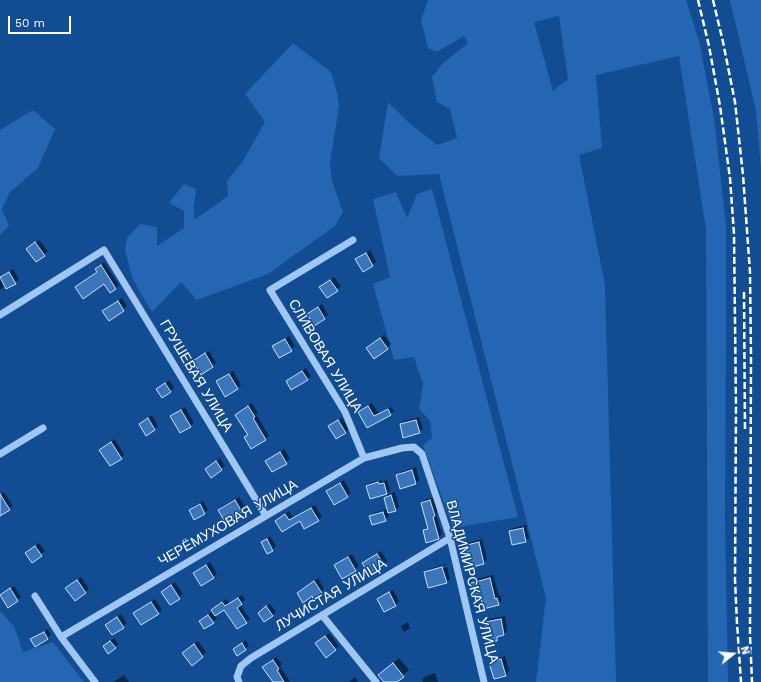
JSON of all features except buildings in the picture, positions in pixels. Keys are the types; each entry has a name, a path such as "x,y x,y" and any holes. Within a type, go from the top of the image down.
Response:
{"street":[{"name":"СЛИВОВАЯ УЛИЦА","path":"353,240 270,290 345,412 364,458"},
{"name":"ГРУШЕВАЯ УЛИЦА","path":"0,315 104,250 266,516"},
{"path":"0,454 42,428"},
{"name":"ЧЕРЁМУХОВАЯ УЛИЦА","path":"61,637 364,458 402,448 414,447"},
{"name":"ВЛАДИМИРСКАЯ УЛИЦА","path":"414,447 422,454 450,538 484,682"},
{"name":"ЛУЧИСТАЯ УЛИЦА","path":"239,682 237,677 241,666 251,658 450,538"},
{"path":"35,596 61,637 95,682"},
{"path":"322,615 376,682"}],"shaded area":[{"path":"428,0 686,0 699,41 714,118 726,225 725,521 728,682 708,682 706,229 679,56 596,75 602,148 579,155 605,285 616,682 536,682 546,598 439,174 397,176 379,158 388,102 408,122 437,145 457,138 450,109 437,102 432,77 442,64 468,43 464,36 437,52 428,48 421,20","holes":["559,16 568,79 553,91 534,22"]},
{"path":"730,0 761,0 761,169 756,111"},
{"path":"293,43 331,72 337,92 339,107 330,162 332,181 343,212 335,226 268,274 197,300 181,282 152,312 132,277 125,250 127,238 140,224 157,227 157,246 184,228 184,211 169,203 184,184 196,189 194,220 228,196 227,181 243,161 265,122 245,94"},
{"path":"33,110 55,129 38,168 10,192 2,209 9,226 0,235 0,130"},
{"path":"432,189 518,517 453,528 423,445 432,438 430,421 419,409 423,384 414,357 394,360 373,284 390,277 373,199 396,192 407,218 417,194"},
{"path":"0,611 14,626 23,652 53,642 84,682 0,682"}],"railway":[{"path":"698,0 709,46 720,106 730,178 734,234 736,407 735,580 741,682"},
{"path":"713,0 735,102 743,175 750,272 750,635 752,682"},
{"path":"744,292 745,432"}]}
